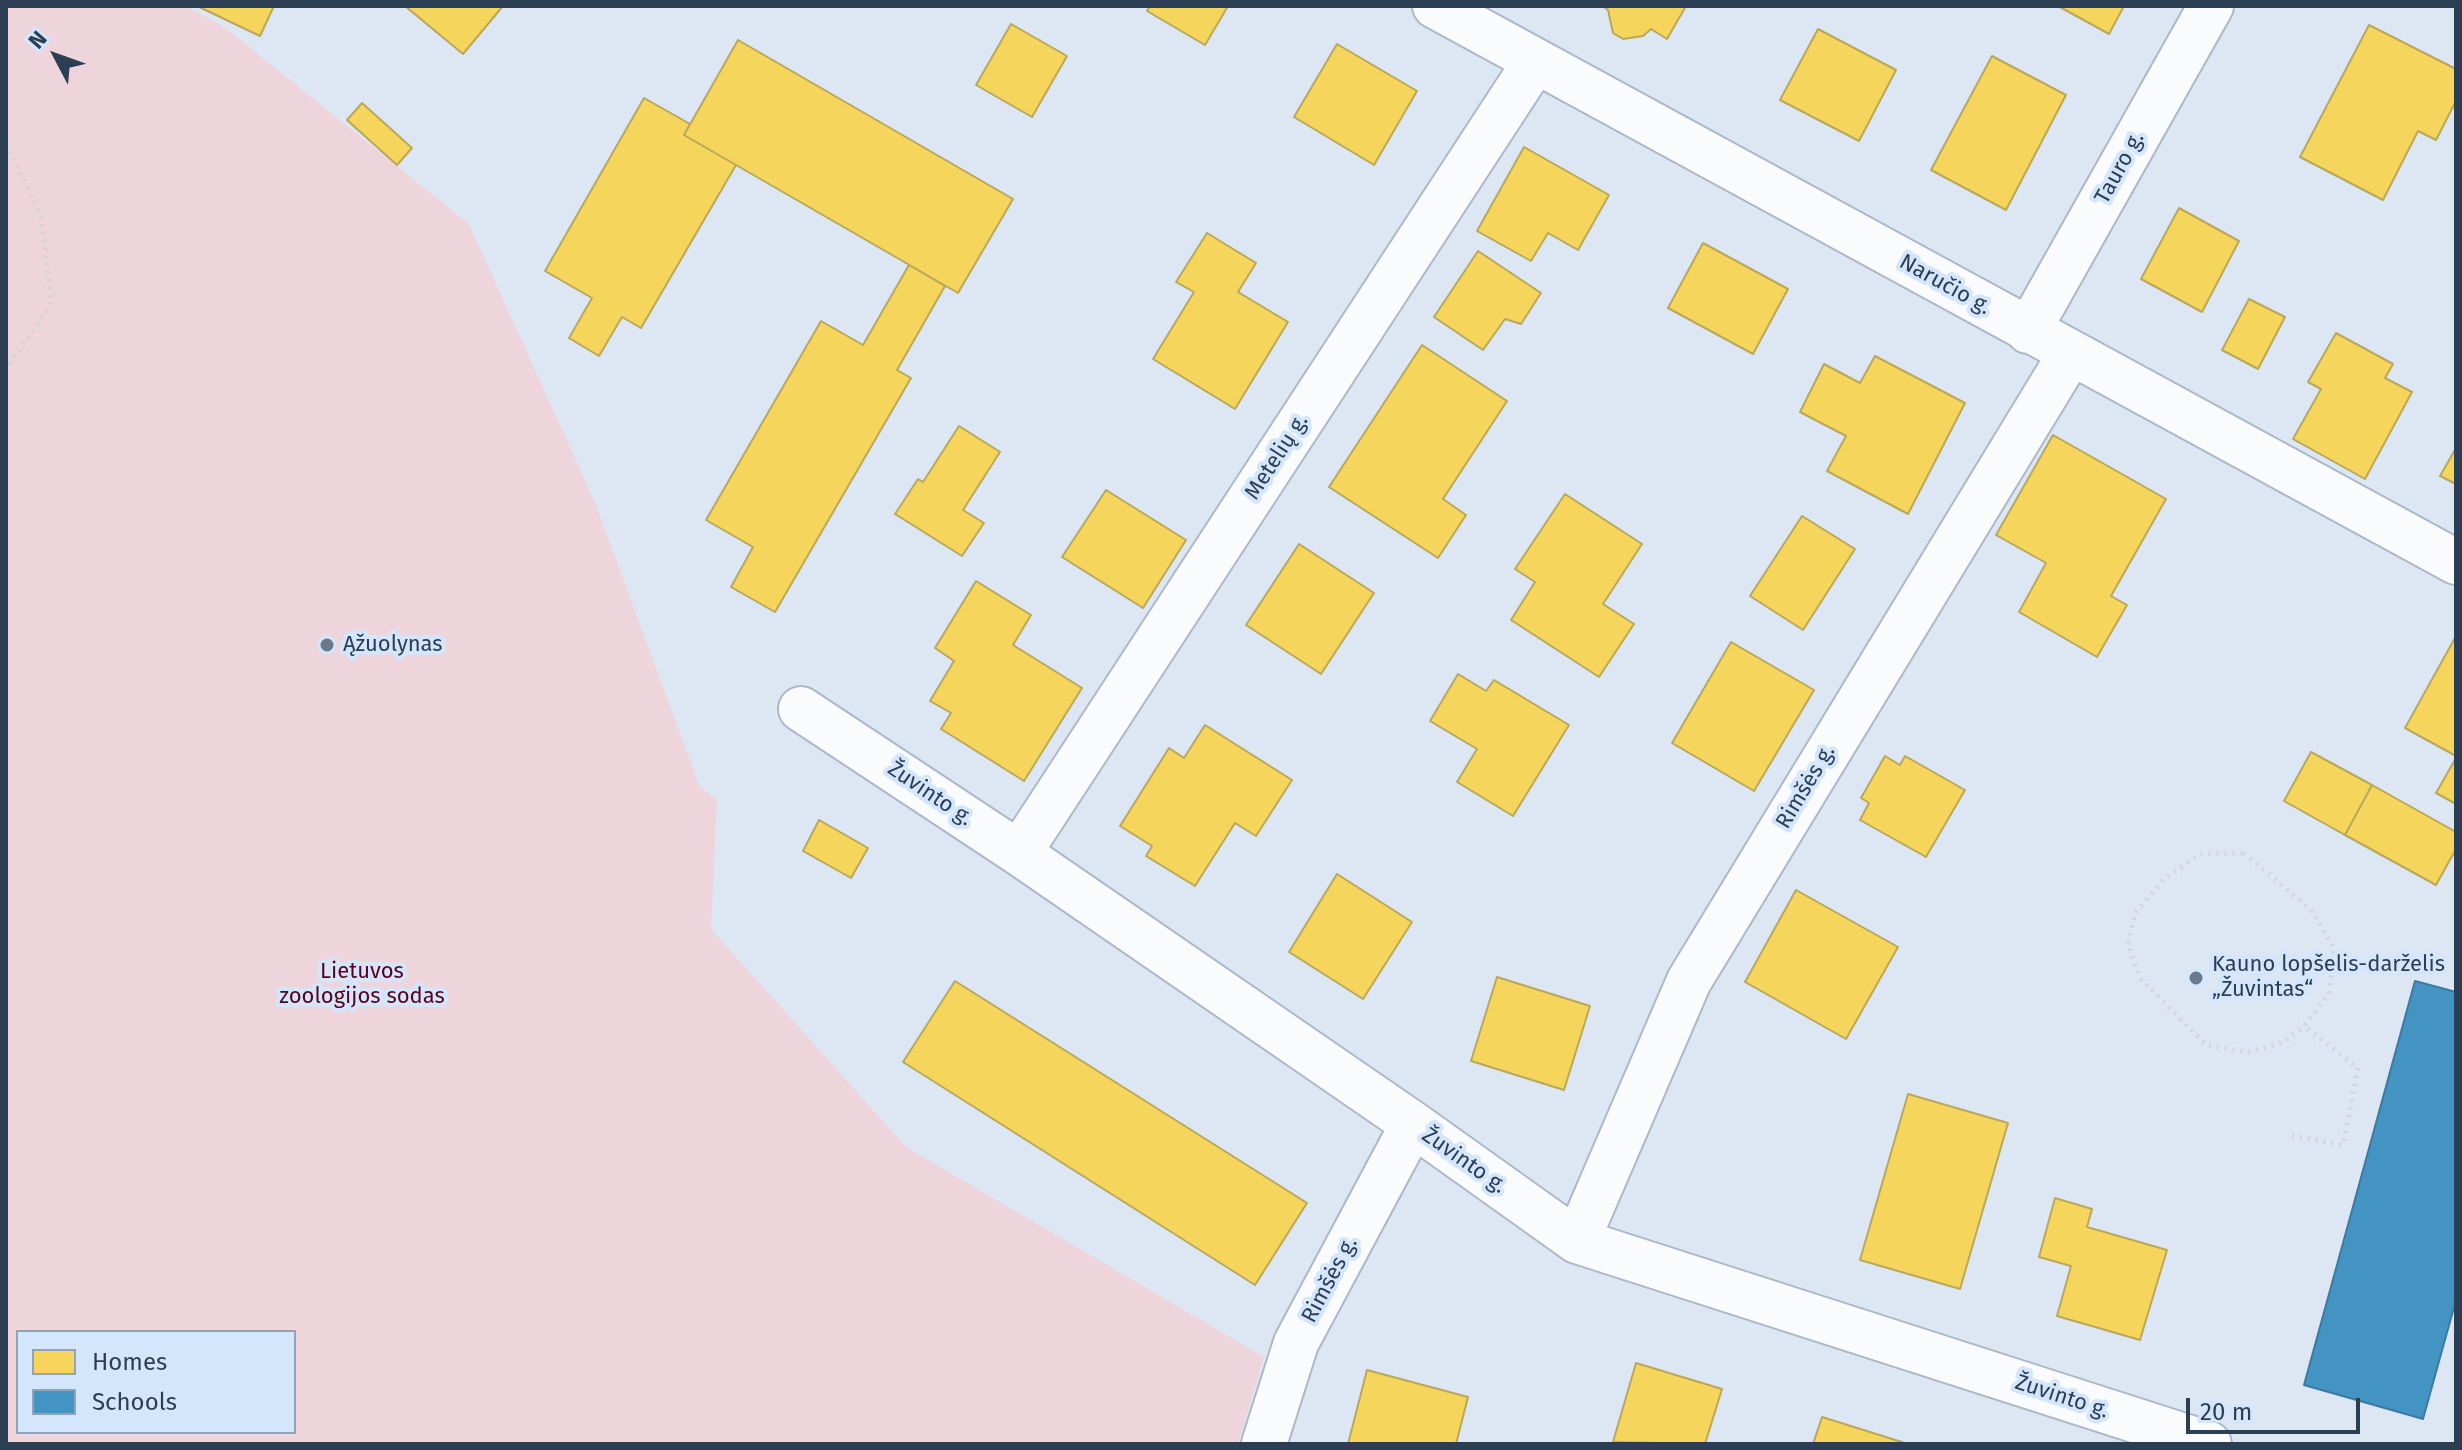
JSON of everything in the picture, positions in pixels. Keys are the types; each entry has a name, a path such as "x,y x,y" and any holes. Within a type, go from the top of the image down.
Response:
{"street":[{"name":"Naručio g.","path":"1435,6 2456,562"},
{"name":"Tauro g.","path":"2028,331 2211,6"},
{"name":"Metelių g.","path":"1019,853 1535,62"},
{"name":"Rimšės g.","path":"1577,1241 1689,981 2071,353"},
{"name":"Žuvinto g.","path":"801,709 1019,853 1413,1124 1577,1241 2209,1444"},
{"name":"Rimšės g.","path":"1264,1444 1296,1343 1413,1124"}],"path":[{"path":"6,144 40,213 52,299 6,368"},
{"path":"2244,853 2312,911 2334,948 2329,994 2304,1026 2282,1043 2247,1052 2206,1045 2139,977 2128,944 2135,913 2164,879 2200,854 2244,853"},
{"path":"2292,1136 2343,1145 2358,1068 2304,1026"}],"green space":[{"name":"Ąžuolynas","path":"6,6 185,6 223,26 469,224 596,505 699,785 717,800 711,929 906,1147 1264,1357 1238,1444 6,1444"}],"building: Homes":[{"path":"197,6 274,6 260,36"},
{"path":"405,6 503,6 463,54"},
{"path":"1150,6 1228,6 1205,45 1147,11"},
{"path":"1602,6 1686,6 1667,39 1651,29 1643,36 1623,39 1613,33 1608,10"},
{"path":"2058,6 2124,6 2109,34"},
{"path":"1011,24 1067,56 1032,117 976,85"},
{"path":"2369,25 2456,69 2456,101 2436,140 2418,131 2383,200 2300,157"},
{"path":"1818,29 1896,70 1859,141 1780,100"},
{"path":"738,40 1013,199 958,293 684,135"},
{"path":"1337,44 1417,91 1374,165 1294,117"},
{"path":"1992,56 2066,95 2006,210 1931,170"},
{"path":"644,98 690,124 684,135 736,165 641,328 622,317 599,356 569,338 592,298 545,271"},
{"path":"362,103 412,148 397,165 347,120"},
{"path":"1524,147 1609,195 1578,250 1548,233 1531,261 1477,231"},
{"path":"2179,208 2239,241 2202,312 2141,279"},
{"path":"1207,233 1256,263 1238,292 1288,322 1235,409 1153,359 1194,292 1176,282"},
{"path":"1703,243 1788,289 1753,354 1668,308"},
{"path":"1478,251 1541,293 1521,324 1505,319 1483,350 1434,317"},
{"path":"909,265 945,286 897,370 911,378 775,612 731,587 753,547 706,520 821,321 863,345"},
{"path":"2249,299 2285,317 2258,369 2222,350"},
{"path":"2336,333 2393,364 2385,378 2412,392 2365,479 2293,439 2321,389 2308,382"},
{"path":"1422,345 1507,401 1443,499 1466,515 1438,558 1329,487"},
{"path":"1875,356 1965,403 1908,514 1827,471 1846,436 1800,412 1824,364 1860,383"},
{"path":"959,426 1000,452 963,510 984,523 962,556 895,514 918,479 923,482"},
{"path":"2053,435 2166,499 2111,596 2127,605 2097,657 2019,612 2046,563 1996,535"},
{"path":"2456,448 2456,484 2440,476"},
{"path":"1106,490 1186,540 1143,608 1062,557"},
{"path":"1565,494 1642,544 1603,604 1634,624 1599,677 1511,620 1535,582 1515,569"},
{"path":"1802,516 1855,549 1803,630 1750,596"},
{"path":"1299,544 1374,593 1321,674 1246,625"},
{"path":"976,581 1031,615 1013,645 1082,688 1024,781 941,729 951,713 930,701 954,661 935,648"},
{"path":"2456,636 2456,756 2405,728"},
{"path":"1731,642 1814,690 1754,791 1672,743"},
{"path":"1458,674 1486,691 1494,680 1569,725 1513,816 1457,782 1477,749 1430,721"},
{"path":"1205,725 1292,780 1256,836 1235,823 1195,886 1146,856 1152,846 1120,826 1169,748 1184,758"},
{"path":"2311,752 2372,785 2345,835 2284,801"},
{"path":"1885,756 1900,765 1905,756 1965,790 1926,857 1860,820 1869,803 1861,798"},
{"path":"2456,758 2456,804 2436,793"},
{"path":"2372,785 2456,832 2456,849 2436,885 2345,835"},
{"path":"819,820 868,848 851,878 803,851"},
{"path":"1337,874 1412,922 1363,999 1289,952"},
{"path":"1796,890 1898,947 1846,1039 1745,982"},
{"path":"1497,977 1590,1006 1564,1090 1471,1061"},
{"path":"955,981 1307,1203 1255,1285 903,1062"},
{"path":"1908,1094 2008,1123 1960,1289 1860,1260"},
{"path":"2055,1198 2092,1209 2087,1227 2167,1250 2140,1340 2057,1316 2071,1266 2039,1257"},
{"path":"1636,1363 1722,1389 1705,1444 1613,1442"},
{"path":"1367,1370 1468,1397 1456,1444 1348,1444"},
{"path":"1822,1417 1905,1443 1813,1444"}],"building: Schools":[{"path":"2415,981 2456,992 2456,1300 2423,1419 2304,1385"}],"place":[{"name":"Ąžuolynas","path":"327,645"},
{"name":"Kauno lopšelis-darželis „Žuvintas“","path":"2196,978"}],"park label":[{"name":"Lietuvos zoologijos sodas","path":"362,984"}]}
